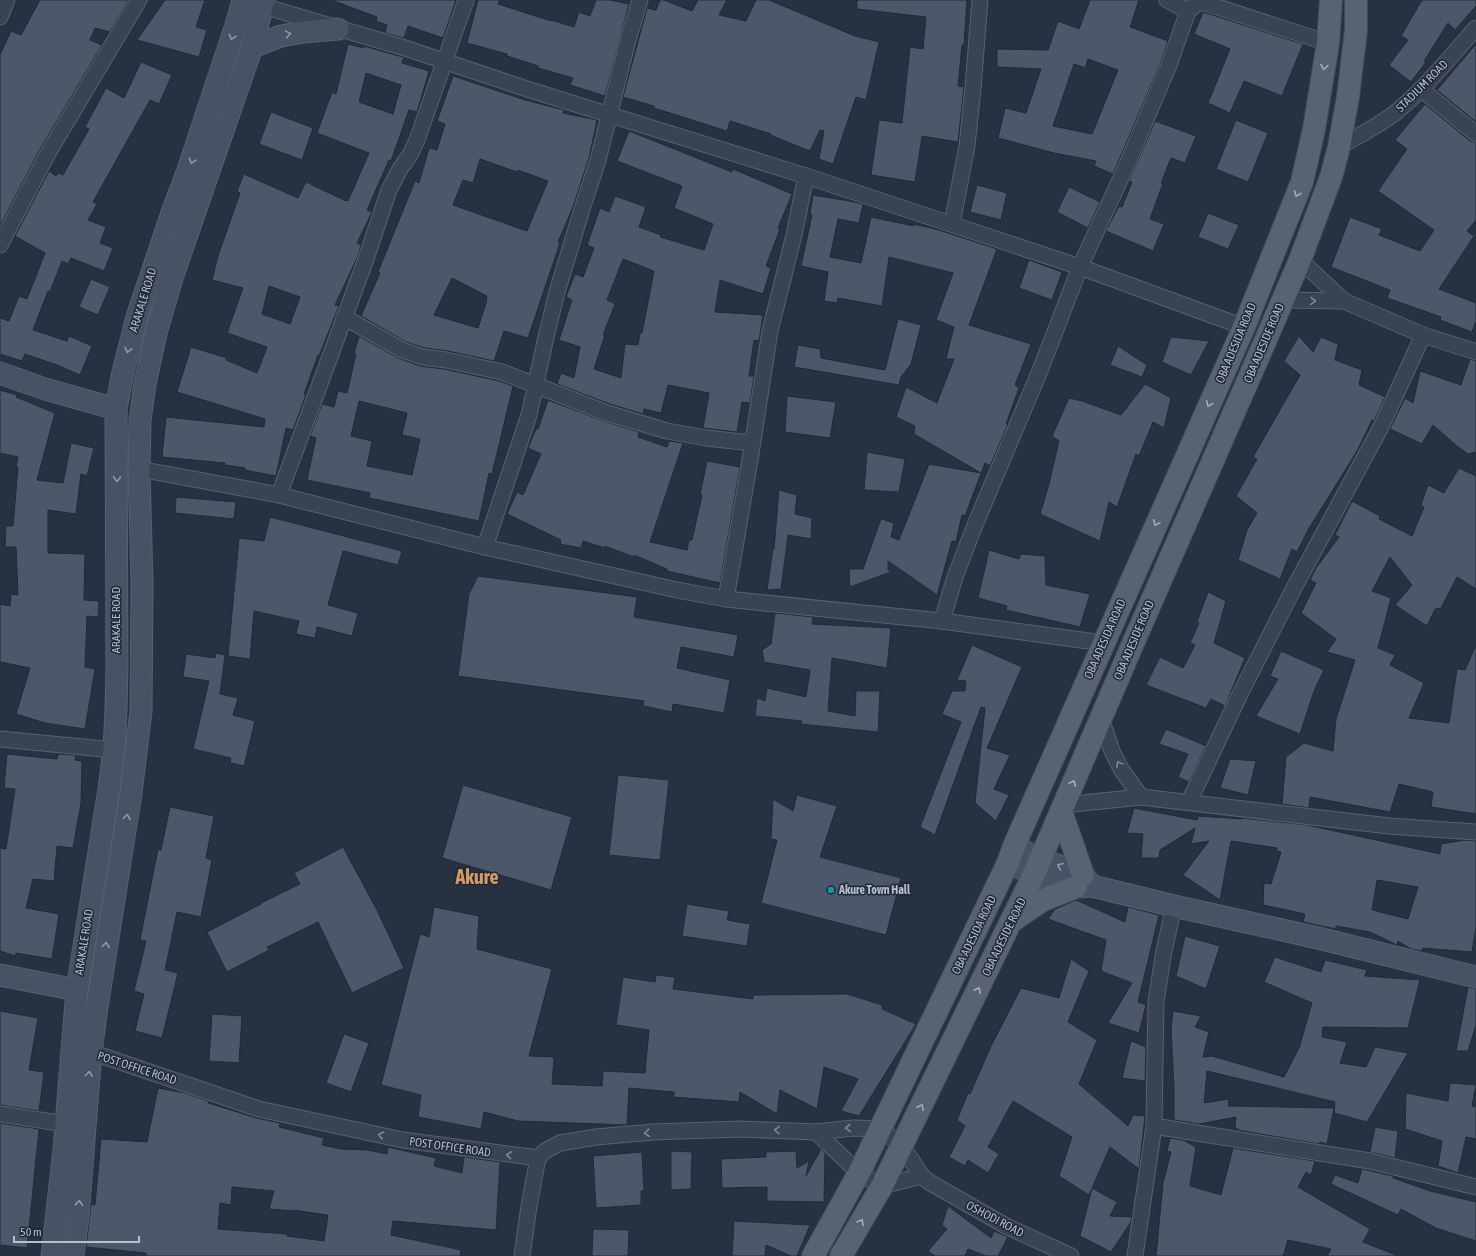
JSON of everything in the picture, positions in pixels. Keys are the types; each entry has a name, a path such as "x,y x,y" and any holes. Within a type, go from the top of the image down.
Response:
{"main road":[{"name":"ARAKALE ROAD","path":"52,1256 66,1124 77,990 114,750 117,612 116,409 123,372 137,317 188,170 243,0"},
{"name":"OBA ADESIDA ROAD","path":"813,1256 859,1173 881,1129 1011,854 1244,327 1302,182 1314,129 1328,43 1331,0"},
{"name":"OBA ADESIDE ROAD","path":"841,1256 882,1186 1038,866 1300,260 1331,178 1339,147 1348,97 1356,30 1356,0"},
{"name":"ARAKALE ROAD","path":"73,1256 78,1215 91,1052 141,711 142,582 139,469 140,420 145,384 156,333 172,278 252,47 264,3"},
{"path":"252,47 281,36 338,29"},
{"path":"173,210 192,219"},
{"path":"0,373 46,389 116,409"},
{"path":"117,612 142,611"},
{"path":"1062,808 1084,883"},
{"path":"1011,854 1084,883 1174,906 1318,938 1476,978"},
{"path":"1012,921 1043,900 1084,883"},
{"path":"0,975 77,990"}],"street":[{"path":"0,17 7,0"},
{"path":"0,245 47,155 139,0"},
{"path":"279,495 389,190 400,169 410,155 417,140 466,0"},
{"path":"485,547 529,415 557,292 598,160 628,40 640,0"},
{"path":"952,224 967,146 980,0"},
{"path":"1167,0 1188,10"},
{"path":"942,621 955,577 975,525 1039,372 1080,267 1126,169 1169,65 1188,10 1200,2 1205,3 1328,43"},
{"path":"264,3 338,29 445,61 527,89 806,176 952,224 1080,267 1244,327"},
{"name":"STADIUM ROAD","path":"1339,147 1394,113 1421,89 1476,28"},
{"path":"1421,89 1476,134"},
{"path":"726,599 748,475 770,332 794,235 806,176"},
{"path":"1300,260 1344,301 1423,334 1476,352"},
{"path":"1283,300 1344,301"},
{"path":"344,317 402,350 423,356 502,372 607,414 667,431 706,438 752,443"},
{"path":"1189,802 1239,696 1295,586 1381,427 1423,334"},
{"path":"139,469 279,495 485,547 677,590 726,599 942,621 1103,643"},
{"path":"1101,718 1112,751 1121,769 1141,796"},
{"path":"0,739 114,750"},
{"path":"1062,808 1141,796 1389,826 1476,832"},
{"path":"1135,1256 1154,1126 1156,1001 1164,951 1174,906"},
{"name":"POST OFFICE ROAD","path":"91,1052 259,1109 403,1140 538,1158"},
{"path":"0,1114 66,1124"},
{"path":"1154,1126 1370,1161 1476,1187"},
{"path":"522,1256 538,1158 545,1151 560,1143 604,1136 653,1132 740,1129 816,1132 854,1128 881,1129 902,1146 922,1176 882,1186 859,1173 816,1132"},
{"name":"OSHODI ROAD","path":"922,1176 944,1191 1006,1226 1071,1256"}],"building":[{"path":"40,0 129,0 110,32 95,28 90,40 102,45 39,151 0,226 0,55 11,31 21,35"},
{"path":"165,0 205,0 196,27 207,30 199,57 137,40"},
{"path":"334,0 456,0 443,38 408,26 404,38 385,33 387,25 376,21 377,17"},
{"path":"478,0 500,0 498,4 574,27 579,12 590,16 596,0 610,0 629,4 605,96 570,85 573,78 538,68 538,66 507,56 507,54 467,43"},
{"path":"660,0 664,0 692,11 698,0 727,0 719,15 746,21 756,0 769,0 855,36 879,42 866,100 856,97 833,164 819,159 824,131 820,130 810,151 770,135 771,134 730,121 727,131 623,97 647,8 656,10"},
{"path":"857,0 967,0 964,45 962,45 958,86 964,87 958,142 922,136 915,182 871,175 879,120 902,123 910,47 923,49 926,17 857,9"},
{"path":"1090,0 1139,0 1130,27 1168,41 1161,62 1113,174 1094,166 1096,161 1054,153 998,138 1005,108 1026,113 1041,69 997,67 997,49 1048,50 1058,21 1079,29","holes":["1088,59 1118,70 1092,134 1053,126 1074,64 1085,68"]},
{"path":"1422,0 1476,0 1476,6 1455,30 1448,23 1424,61 1426,62 1411,82 1389,65 1408,40 1401,36"},
{"path":"1203,12 1303,44 1282,96 1244,81 1230,113 1208,103 1230,49 1194,34"},
{"path":"348,44 364,48 364,46 404,57 402,63 429,71 417,112 409,110 391,161 389,160 367,210 372,212 357,243 361,245 358,256 335,305 339,306 319,356 318,355 304,394 306,395 293,430 286,428 276,476 245,470 245,468 225,465 225,463 162,457 166,417 264,427 265,419 177,392 191,347 227,358 226,360 257,373 267,347 227,333 243,288 212,280 218,256 240,193 237,191 244,174 298,198 306,182 348,201 369,153 317,133 332,92 336,94","holes":["366,73 401,85 393,114 359,102","269,286 300,297 290,324 262,314"]},
{"path":"1476,44 1476,122 1437,90"},
{"path":"141,62 172,75 159,104 150,100 93,202 97,204 88,220 106,227 100,243 113,248 104,271 71,258 68,264 62,261 50,292 48,291 33,330 67,341 69,336 92,346 80,375 25,354 22,361 0,354 0,318 9,321 19,296 27,299 45,253 15,236 49,171 56,176 58,173 63,175 89,129 85,127 106,88 124,98"},
{"path":"453,76 525,100 564,110 563,113 597,120 589,158 573,207 558,242 560,243 528,338 504,331 494,361 448,351 425,348 406,342 361,316 380,273 378,272 415,181 419,183 429,148 437,150 445,124 437,121","holes":["480,159 517,172 518,170 548,181 527,231 453,205 463,180 473,183","452,278 487,296 478,328 434,315"]},
{"path":"1425,104 1470,141 1476,143 1476,220 1467,231 1474,236 1439,289 1476,303 1476,321 1472,332 1440,320 1441,317 1387,298 1390,290 1331,267 1350,217 1382,229 1379,235 1420,251 1434,230 1378,191 1407,149 1395,140"},
{"path":"271,112 313,128 302,160 259,144"},
{"path":"1236,120 1268,133 1248,182 1216,169"},
{"path":"1155,121 1196,136 1185,163 1171,158 1161,183 1163,183 1150,219 1164,224 1153,251 1106,231 1119,206 1122,207 1132,182 1129,181"},
{"path":"629,131 732,172 733,169 792,194 778,228 780,229 766,266 771,268 763,294 720,280 715,312 763,315 759,341 754,340 749,376 754,376 750,403 742,402 737,432 703,428 709,393 668,385 661,413 644,409 643,414 610,404 557,384 561,373 574,378 580,347 559,340 572,300 566,297 575,274 583,277 594,248 587,245 600,208 609,212 615,196 646,207 639,227 661,235 660,237 704,250 713,224 674,208 682,186 617,161","holes":["623,259 654,271 642,333 640,333 638,345 625,344 621,378 594,369 605,335 603,335 615,304 607,300"]},
{"path":"977,185 1007,193 1001,220 970,212"},
{"path":"1069,187 1100,202 1088,228 1057,212"},
{"path":"813,195 863,204 859,223 838,219 830,257 861,263 871,217 939,230 997,249 969,325 1031,344 1015,385 1019,388 1006,424 1008,424 990,466 985,463 965,516 962,515 956,542 952,541 937,595 888,561 888,570 893,571 850,587 849,569 863,569 881,519 894,523 891,537 899,540 929,464 981,473 914,434 915,426 896,417 906,387 937,403 954,359 946,359 954,327 936,320 953,273 889,257 882,306 838,298 837,303 824,301 828,272 801,266 812,215 810,214"},
{"path":"1208,213 1239,225 1228,249 1198,237"},
{"path":"1029,260 1062,272 1052,300 1019,288"},
{"path":"91,279 110,287 98,315 79,307"},
{"path":"898,319 921,325 911,364 901,376 899,385 794,367 798,345 820,349 821,358 885,370"},
{"path":"359,336 398,358 420,366 444,369 499,381 513,386 492,474 489,473 479,521 369,498 370,493 307,480 316,438 310,436 322,404 334,407 338,391 347,393 356,354 354,354","holes":["359,401 407,413 402,435 420,439 412,475 367,466 372,441 351,436"]},
{"path":"1299,336 1313,352 1321,337 1338,344 1335,360 1362,370 1359,385 1385,397 1374,421 1372,420 1357,451 1308,530 1297,552 1292,549 1280,579 1238,560 1247,530 1257,513 1236,496 1257,459 1253,457 1300,375 1284,361"},
{"path":"1171,337 1209,341 1191,375 1162,362"},
{"path":"1118,346 1147,365 1142,377 1110,365"},
{"path":"1470,359 1476,361 1476,452 1468,454 1433,425 1422,444 1390,429 1405,398 1413,403 1420,371 1461,385"},
{"path":"1145,384 1171,398 1164,428 1153,422 1139,456 1136,454 1117,507 1109,502 1100,541 1040,514 1059,441 1052,436 1069,398 1121,415"},
{"path":"0,390 17,395 16,397 55,413 37,480 63,483 71,443 94,448 87,476 81,474 76,514 48,510 48,553 85,554 84,600 99,601 98,617 87,616 85,667 95,669 85,729 45,723 16,714 30,668 0,662 0,604 10,606 11,594 18,595 16,547 5,547 6,526 13,526 18,467 16,467 18,457 0,453"},
{"path":"787,396 836,402 830,438 785,432"},
{"path":"548,400 604,421 639,432 638,437 667,447 669,441 683,443 650,542 687,550 689,540 692,540 702,495 700,495 707,461 740,467 720,583 667,571 667,569 634,555 634,557 605,546 605,548 583,541 581,548 560,544 561,540 507,514 517,492 523,495 541,454 528,448 536,429 538,429"},
{"path":"867,452 905,459 899,492 864,490"},
{"path":"1459,468 1476,476 1476,589 1457,577 1441,608 1435,609 1427,626 1395,605 1412,585 1390,557 1372,591 1391,598 1378,648 1395,655 1390,665 1424,683 1409,718 1449,723 1457,669 1465,670 1476,645 1476,814 1431,807 1433,792 1399,784 1390,812 1310,797 1309,808 1282,804 1286,757 1304,743 1333,751 1336,719 1355,660 1327,652 1336,639 1301,613 1316,583 1310,580 1316,568 1339,537 1335,535 1352,501 1380,516 1379,519 1412,536 1424,507 1421,505 1428,485 1444,493"},
{"path":"779,490 797,495 795,514 812,518 811,539 788,535 781,589 767,590 774,549"},
{"path":"176,497 236,502 234,519 175,513"},
{"path":"270,517 402,551 398,565 343,551 328,605 358,613 352,636 317,627 315,638 296,634 299,621 254,611 250,659 228,656 239,538 264,541"},
{"path":"989,550 1019,559 1021,554 1045,556 1046,585 1090,594 1080,627 1006,610 1007,606 978,598"},
{"path":"478,576 637,597 634,617 738,635 734,657 681,647 677,668 730,680 724,713 673,704 672,712 643,706 644,701 458,676 469,594"},
{"path":"1208,592 1226,601 1214,643 1245,658 1225,706 1211,699 1206,708 1146,685 1160,657 1183,668 1195,645 1190,643 1199,623 1197,622"},
{"path":"775,613 813,617 812,624 891,628 887,668 832,658 828,711 855,716 856,691 880,691 878,732 801,724 802,721 755,716 757,698 765,701 767,688 806,697 810,670 764,662 762,650 771,644"},
{"path":"972,645 1022,667 987,748 1010,755 994,789 1009,795 996,821 975,803 985,708 981,707 935,835 920,827 961,722 942,714 952,691 965,691 966,681 957,680"},
{"path":"1281,651 1324,670 1314,691 1300,734 1256,716 1278,679 1270,676"},
{"path":"216,653 225,655 220,694 238,698 233,715 255,721 244,766 230,763 231,758 193,749 209,681 183,677 186,654 215,658"},
{"path":"1166,729 1206,746 1189,782 1178,777 1188,754 1159,744"},
{"path":"7,754 57,759 58,754 76,755 75,760 82,761 81,803 73,848 57,846 54,881 33,879 26,908 59,914 52,959 16,953 15,956 0,951 0,848 6,849 15,789 4,788"},
{"path":"1230,759 1256,761 1248,795 1220,788"},
{"path":"618,775 669,780 660,860 609,855"},
{"path":"463,785 572,817 551,890 442,858"},
{"name":"Akure Town Hall","path":"797,795 837,806 820,857 901,878 886,935 761,903 777,840 771,839 773,799 793,811"},
{"path":"170,807 214,816 206,858 212,860 201,917 177,912 165,970 178,973 162,1038 135,1031 144,994 134,991 146,941 140,940 158,849 161,850"},
{"path":"1134,808 1197,820 1198,816 1242,818 1307,825 1440,854 1441,844 1465,840 1476,841 1476,927 1472,952 1423,948 1422,951 1411,949 1398,941 1397,945 1370,932 1336,926 1336,929 1303,922 1305,914 1263,905 1264,883 1271,884 1281,852 1276,851 1277,848 1231,841 1220,900 1183,875 1209,841 1191,844 1195,828 1160,850 1159,858 1141,858 1143,834 1127,833","holes":["1377,880 1418,887 1408,919 1372,910"]},
{"path":"343,847 378,912 404,968 352,993 318,922 267,947 269,950 227,972 207,932 300,884 294,873"},
{"path":"1076,900 1125,922 1128,907 1159,915 1138,1002 1146,1005 1139,1033 1108,1023 1132,983 1101,971 1106,940 1048,919 1055,909"},
{"path":"687,904 729,911 727,920 750,924 747,946 682,936"},
{"path":"434,907 479,916 477,949 552,969 529,1056 554,1057 552,1084 602,1086 603,1071 645,1073 649,1030 616,1025 623,977 655,982 656,975 675,977 673,989 753,999 753,995 847,994 882,1005 882,1009 916,1024 859,1116 841,1111 858,1079 824,1067 817,1109 780,1090 777,1114 740,1092 739,1102 674,1097 674,1092 629,1088 627,1125 518,1121 484,1112 481,1129 418,1117 421,1095 381,1085 420,934 429,937"},
{"path":"1185,936 1220,946 1206,989 1176,976"},
{"path":"1275,957 1321,972 1325,960 1367,970 1365,976 1420,980 1408,1028 1323,1027 1322,1037 1347,1042 1340,1063 1366,1067 1375,1047 1408,1053 1367,1122 1334,1113 1335,1102 1207,1071 1204,1103 1229,1099 1228,1106 1334,1108 1327,1144 1320,1142 1319,1144 1237,1130 1238,1129 1235,1128 1236,1117 1199,1124 1174,1120 1171,1029 1173,1011 1201,1016 1195,1027 1209,1032 1203,1057 1212,1056 1284,1077 1299,1048 1312,1003 1264,982"},
{"path":"1071,959 1089,971 1068,1022 1097,1040 1079,1084 1128,1126 1133,1115 1145,1116 1139,1169 1110,1147 1089,1195 1059,1176 1072,1137 1013,1101 988,1147 999,1154 988,1173 968,1160 965,1166 949,1157 965,1126 957,1120 968,1093 970,1094 991,1046 1021,988 1059,998"},
{"path":"1468,987 1476,989 1476,1025 1468,1051 1456,1051"},
{"path":"0,1011 38,1018 29,1070 44,1072 39,1111 0,1105"},
{"path":"212,1014 242,1016 239,1063 209,1061"},
{"path":"344,1034 369,1043 351,1092 326,1083"},
{"path":"1131,1041 1146,1047 1145,1081 1122,1078"},
{"path":"1450,1083 1476,1085 1472,1106 1476,1107 1476,1139 1466,1137 1458,1173 1438,1166 1442,1141 1405,1129 1406,1093 1448,1101"},
{"path":"158,1088 185,1093 208,1101 208,1103 257,1118 280,1123 279,1127 324,1138 322,1145 341,1149 367,1150 387,1154 388,1147 436,1158 434,1166 462,1173 464,1157 500,1162 496,1230 393,1221 391,1235 461,1250 460,1256 146,1256 146,1253 86,1247 91,1204 95,1205 101,1139 147,1142","holes":["232,1187 274,1191 269,1209 293,1210 328,1215 324,1241 287,1236 287,1234 218,1229 220,1203 231,1205"]},
{"path":"0,1123 39,1129 27,1248 0,1245"},
{"path":"1375,1127 1398,1131 1395,1158 1370,1152"},
{"path":"1170,1138 1183,1140 1196,1147 1190,1186 1221,1195 1233,1148 1315,1161 1311,1175 1306,1172 1298,1187 1370,1229 1363,1242 1396,1256 1327,1256 1331,1249 1288,1240 1283,1256 1156,1256 1163,1183 1171,1152 1167,1151"},
{"path":"821,1149 825,1153 824,1202 767,1201 767,1187 722,1188 721,1159 766,1157 766,1152 796,1151 797,1168 809,1161 806,1176"},
{"path":"671,1151 692,1152 691,1189 671,1190"},
{"path":"642,1152 644,1191 641,1191 641,1205 596,1208 593,1156"},
{"path":"1362,1169 1393,1176 1393,1178 1430,1191 1476,1202 1476,1241 1436,1228 1401,1209 1398,1215 1331,1184 1335,1175 1358,1183"},
{"path":"1092,1188 1117,1202 1110,1216 1132,1217 1131,1222 1111,1252 1080,1236"},
{"path":"948,1206 991,1238 994,1231 1008,1237 998,1256 986,1256 968,1249 965,1256 935,1256 928,1251 947,1229 942,1225"},
{"path":"734,1221 810,1225 797,1256 791,1256 766,1245 765,1256 732,1256"},
{"path":"593,1229 629,1230 628,1256 592,1256"}],"place":[{"name":"Akure Town Hall","path":"831,890"}],"district":[{"name":"Akure","path":"477,877"}]}
